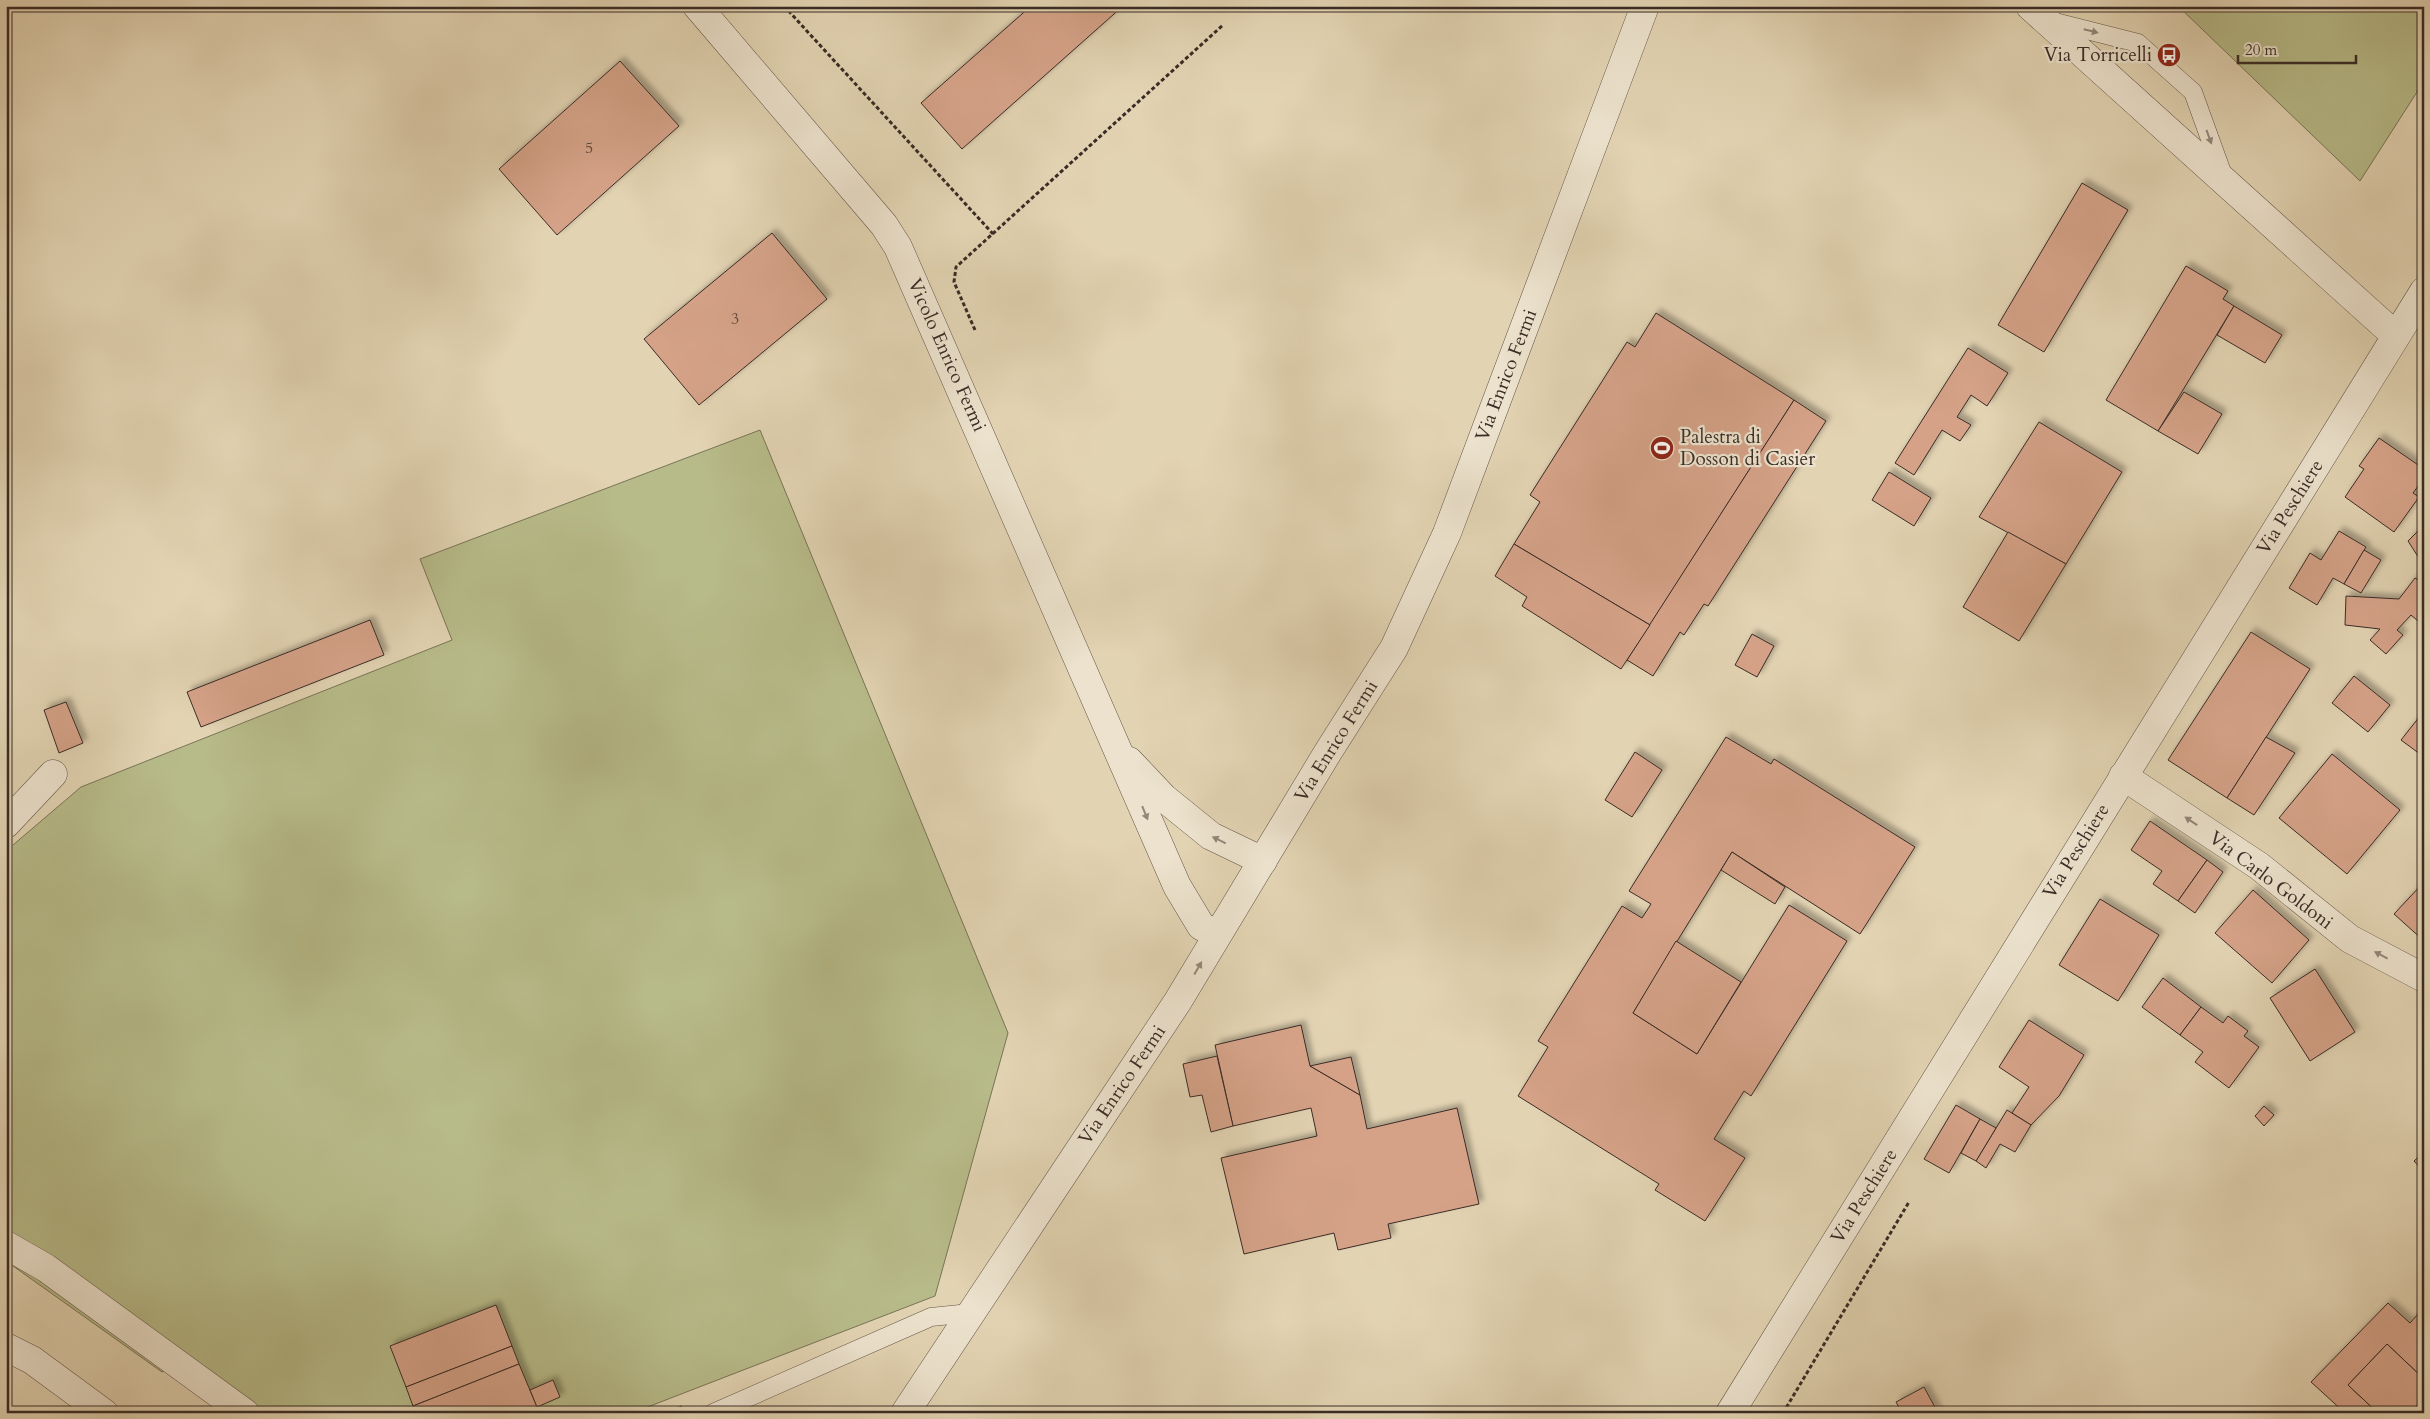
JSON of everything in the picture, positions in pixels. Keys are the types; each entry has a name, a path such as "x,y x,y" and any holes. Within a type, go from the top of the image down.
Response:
{"street":[{"name":"Vicolo Enrico Fermi","path":"697,6 884,225 898,247 1177,886 1201,926 1217,935"},
{"name":"Via Enrico Fermi","path":"904,1413 1178,1001 1328,752 1394,648 1447,533 1644,6"},
{"path":"2037,12 2396,336"},
{"name":"Via Peschiere","path":"1730,1413 2396,336 2420,308"},
{"name":"Vicolo Enrico Fermi","path":"1119,752 1164,798 1211,836 1263,861"},
{"path":"6,824 53,774"},
{"name":"Via Carlo Goldoni","path":"2123,776 2259,866 2350,939 2424,978"},
{"path":"6,1245 46,1268 245,1413"},
{"path":"6,1347 32,1360 104,1413"}],"lane":[{"path":"2037,12 2138,42 2192,92 2225,181"},
{"path":"713,1413 932,1317 970,1313"}],"path":[{"path":"784,6 994,235"},
{"path":"978,337 954,282 956,267 994,235 1223,26"},
{"path":"1782,1413 1909,1202"}],"green space":[{"path":"2178,6 2424,6 2424,81 2360,181"},
{"path":"760,430 1008,1033 935,1296 632,1413 253,1413 183,1361 162,1372 6,1261 6,851 81,787 452,640 420,559"}],"building":[{"path":"1031,6 1123,6 962,149 921,103"},
{"path":"620,61 679,126 557,235 499,169"},
{"path":"2082,183 2128,210 2044,352 1998,325"},
{"path":"772,233 827,299 699,405 644,339"},
{"path":"2186,266 2228,291 2223,299 2234,306 2158,431 2106,400"},
{"path":"2234,306 2282,335 2265,363 2217,335"},
{"name":"Palestra di Dosson di Casier","path":"1656,313 1794,400 1650,625 1514,544 1540,502 1530,495 1627,342 1635,347"},
{"path":"1968,348 2008,373 1987,406 1971,395 1957,417 1971,425 1960,441 1942,430 1914,475 1895,463"},
{"path":"2184,392 2222,414 2198,454 2158,431"},
{"path":"1794,400 1826,421 1708,606 1704,604 1684,635 1680,632 1653,676 1627,660"},
{"path":"2039,422 2122,472 2066,564 1979,517"},
{"path":"2379,438 2424,469 2424,478 2413,493 2419,497 2394,532 2345,497 2364,469 2359,466"},
{"path":"1889,472 1931,498 1914,526 1872,500"},
{"path":"2424,525 2424,566 2408,541"},
{"path":"2339,531 2366,547 2344,584 2333,578 2317,605 2289,588 2310,553 2321,560"},
{"path":"2008,532 2066,564 2019,641 1963,607"},
{"path":"1514,544 1650,625 1621,669 1522,606 1527,597 1495,576"},
{"path":"2364,550 2381,560 2361,593 2344,584"},
{"path":"2415,578 2424,583 2424,601 2418,608 2424,615 2418,621 2411,615 2397,630 2403,635 2386,654 2370,640 2380,629 2345,625 2346,596 2399,599"},
{"path":"370,620 384,655 201,727 187,692"},
{"path":"2251,632 2310,669 2227,798 2168,760"},
{"path":"1752,634 1774,646 1757,677 1735,665"},
{"path":"2354,676 2390,705 2368,732 2332,703"},
{"path":"66,702 83,743 59,753 44,710"},
{"path":"2424,711 2424,757 2401,740"},
{"path":"1726,737 1771,764 1774,759 1915,847 1860,934 1732,852 1633,1013 1697,1054 1789,905 1847,941 1751,1096 1744,1091 1714,1139 1745,1158 1705,1221 1655,1190 1659,1184 1518,1096 1548,1047 1538,1041 1622,906 1642,918 1651,904 1629,891"},
{"path":"2266,737 2295,753 2254,815 2227,798"},
{"path":"1635,752 1662,770 1632,817 1605,800"},
{"path":"2332,754 2400,810 2347,874 2279,818"},
{"path":"2150,821 2207,860 2178,901 2153,884 2162,871 2131,850"},
{"path":"1732,852 1785,887 1775,904 1721,870"},
{"path":"2207,860 2223,872 2195,913 2178,901"},
{"path":"2424,882 2424,941 2394,914"},
{"path":"2253,890 2309,940 2272,983 2215,933"},
{"path":"2100,899 2159,935 2118,1001 2059,965"},
{"path":"1676,941 1741,982 1697,1054 1633,1013"},
{"path":"2315,969 2355,1032 2310,1061 2270,998"},
{"path":"2163,978 2201,1007 2180,1035 2142,1007"},
{"path":"2201,1007 2223,1023 2228,1016 2248,1031 2244,1036 2259,1047 2229,1088 2195,1062 2203,1052 2180,1035"},
{"path":"2029,1020 2084,1055 2059,1096 2031,1125 2012,1113 2029,1087 1999,1067"},
{"path":"1301,1025 1310,1066 1360,1095 1367,1129 1457,1108 1479,1204 1388,1224 1391,1238 1338,1250 1334,1233 1244,1254 1221,1158 1317,1136 1311,1108 1233,1126 1215,1045"},
{"path":"1217,1056 1233,1126 1211,1132 1202,1095 1190,1097 1183,1064"},
{"path":"1351,1057 1360,1095 1310,1066"},
{"path":"1956,1105 1980,1119 1949,1173 1924,1159"},
{"path":"2264,1106 2274,1115 2264,1126 2255,1116"},
{"path":"2007,1110 2031,1125 2015,1152 2000,1144 1986,1168 1976,1161"},
{"path":"1980,1119 1996,1128 1976,1161 1961,1153"},
{"path":"2424,1152 2424,1172 2414,1161"},
{"path":"2388,1303 2410,1323 2419,1313 2424,1318 2424,1379 2387,1344 2348,1385 2378,1413 2345,1413 2311,1382"},
{"path":"496,1305 512,1346 406,1387 390,1346"},
{"path":"2387,1344 2424,1379 2424,1399 2410,1413 2378,1413 2348,1385"},
{"path":"512,1346 519,1364 413,1406 406,1387"},
{"path":"519,1364 537,1407 521,1413 416,1413 413,1406"},
{"path":"553,1380 560,1397 537,1407 530,1390"},
{"path":"1924,1387 1938,1413 1902,1413 1896,1402"},
{"path":"2424,1399 2424,1413 2410,1413"}],"place":[{"name":"Via Torricelli","path":"2169,55"},
{"name":"Palestra di Dosson di Casier","path":"1662,448"}]}
